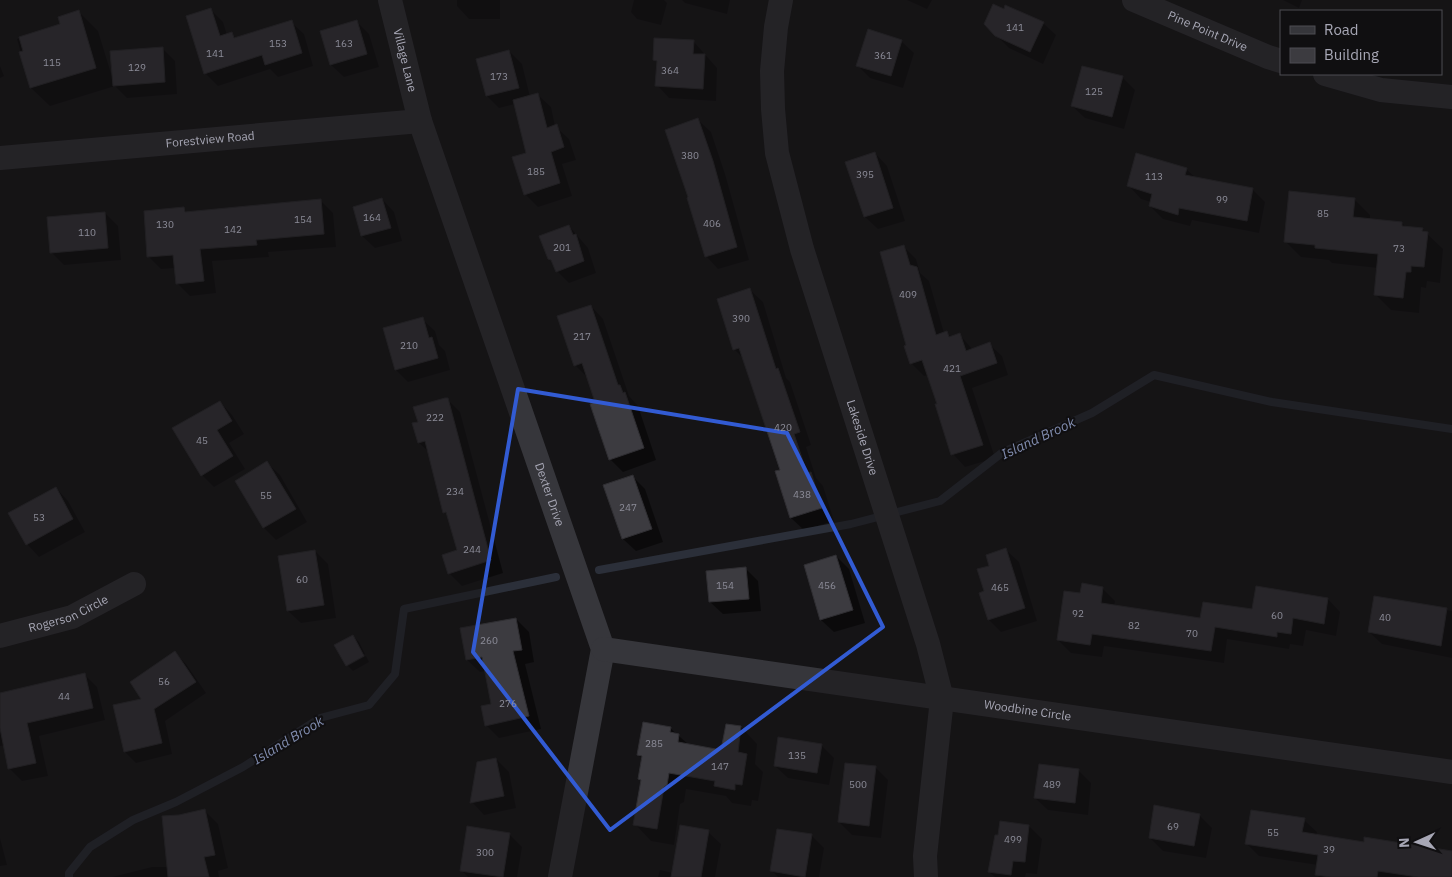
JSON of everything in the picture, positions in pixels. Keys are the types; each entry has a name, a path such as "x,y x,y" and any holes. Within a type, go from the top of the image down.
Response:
{"street":[{"name":"Village Lane","path":"390,0 420,121"},
{"name":"Lakeside Drive","path":"781,0 776,27 772,70 777,153 802,249 928,644 942,699 925,856 926,877"},
{"name":"Pine Point Drive","path":"1134,0 1268,57 1280,60"},
{"path":"1328,75 1381,90 1452,97"},
{"name":"Forestview Road","path":"0,158 420,121"},
{"name":"Dexter Drive","path":"420,121 603,649 560,877"},
{"name":"Rogerson Circle","path":"0,636 72,616 134,584"},
{"name":"Woodbine Circle","path":"603,649 1452,772"}],"highlighted area":[{"path":"518,389 787,433 883,627 610,830 473,652"}],"building":[{"path":"993,4 1004,9 1005,5 1044,22 1030,52 995,36 984,24"},
{"path":"211,8 220,36 232,32 234,38 292,20 302,53 265,65 262,55 204,74 186,16"},
{"path":"79,10 96,68 30,88 19,52 23,51 19,37 60,24 58,17"},
{"path":"357,20 367,54 330,65 320,31"},
{"path":"868,29 902,40 891,76 856,66"},
{"path":"654,38 694,40 693,54 705,54 703,89 655,86 657,61 653,60"},
{"path":"163,47 165,82 113,86 110,51"},
{"path":"509,50 519,88 486,96 476,59"},
{"path":"1082,66 1123,76 1112,117 1071,106"},
{"path":"538,93 547,128 557,124 564,147 551,152 560,183 524,195 512,157 526,153 513,100"},
{"path":"698,118 713,161 737,247 705,257 688,197 665,130"},
{"path":"875,152 893,208 864,217 845,162"},
{"path":"1136,153 1187,168 1185,175 1253,188 1247,221 1179,208 1178,215 1149,206 1152,194 1127,186"},
{"path":"1289,191 1355,198 1353,217 1402,222 1402,226 1423,228 1422,231 1428,232 1424,267 1411,266 1411,272 1406,272 1403,298 1374,295 1378,254 1315,248 1315,245 1284,242"},
{"path":"382,198 391,228 361,236 353,207"},
{"path":"321,199 324,234 256,240 257,245 200,249 204,281 176,284 173,255 147,257 144,211 184,207 185,212"},
{"path":"105,212 108,248 50,253 47,217"},
{"path":"569,225 573,235 576,234 584,261 556,272 551,260 548,259 539,236"},
{"path":"904,245 910,265 917,267 936,335 947,331 949,337 960,333 966,351 990,342 997,363 960,376 983,445 951,455 935,404 937,404 922,360 910,364 880,252"},
{"path":"750,288 776,369 778,368 800,432 794,434 807,473 811,472 822,508 790,518 775,471 780,470 739,348 733,350 717,299"},
{"path":"591,305 618,385 620,385 623,393 625,392 644,448 609,460 590,404 595,402 582,363 574,366 557,316"},
{"path":"423,317 429,338 432,337 438,358 395,370 383,328"},
{"path":"448,398 491,560 448,574 442,555 457,550 446,512 443,513 425,441 418,443 412,423 418,422 413,407"},
{"path":"220,401 232,421 217,430 233,456 201,476 172,428"},
{"path":"267,461 296,509 263,528 235,481"},
{"path":"633,475 652,529 622,539 603,485"},
{"path":"56,487 73,519 26,545 8,513"},
{"path":"1006,548 1025,608 988,620 979,593 984,591 977,569 989,566 986,555"},
{"path":"315,550 324,605 287,611 278,556"},
{"path":"836,555 853,610 820,620 804,565"},
{"path":"746,567 749,599 709,602 706,571"},
{"path":"1082,583 1103,587 1101,603 1200,618 1203,602 1252,609 1256,586 1328,598 1324,624 1293,618 1291,634 1277,632 1277,637 1215,627 1211,651 1092,634 1090,645 1057,640 1064,591 1080,593"},
{"path":"1374,596 1447,608 1441,646 1368,632"},
{"path":"516,618 522,650 513,651 529,716 485,726 481,706 491,704 482,657 466,660 460,628"},
{"path":"353,635 364,656 346,666 334,645"},
{"path":"175,651 196,682 154,709 162,743 124,752 113,705 141,699 130,682"},
{"path":"85,673 93,708 27,723 36,763 8,769 0,728 0,693"},
{"path":"643,722 671,727 670,732 679,734 678,742 721,750 726,724 741,726 738,752 747,754 742,785 735,784 735,790 714,786 715,781 669,773 667,785 664,787 657,829 633,825 641,780 638,779 642,756 637,755"},
{"path":"778,737 822,744 817,773 774,766"},
{"path":"496,758 504,796 470,803 477,762"},
{"path":"845,763 876,766 869,826 838,822"},
{"path":"1039,764 1079,769 1075,803 1034,798"},
{"path":"1154,805 1200,814 1194,846 1149,838"},
{"path":"205,809 215,855 204,857 209,877 168,877 162,816 179,815"},
{"path":"1251,810 1305,818 1302,832 1364,842 1364,837 1452,851 1452,877 1418,877 1378,871 1377,877 1315,875 1318,855 1245,844"},
{"path":"1000,821 1029,825 1025,862 1013,861 1011,875 988,872 995,835 998,835"},
{"path":"680,825 709,830 701,877 671,877"},
{"path":"467,826 510,833 503,877 460,871"},
{"path":"777,829 812,834 805,877 770,871"}],"waterway":[{"name":"Island Brook","path":"599,570 851,524 940,501 1003,452 1092,413 1154,375 1272,402 1452,429"},
{"name":"Island Brook","path":"69,877 69,873 90,847 133,820 176,802 243,767 320,718 369,705 395,674 404,609 556,577"}]}
